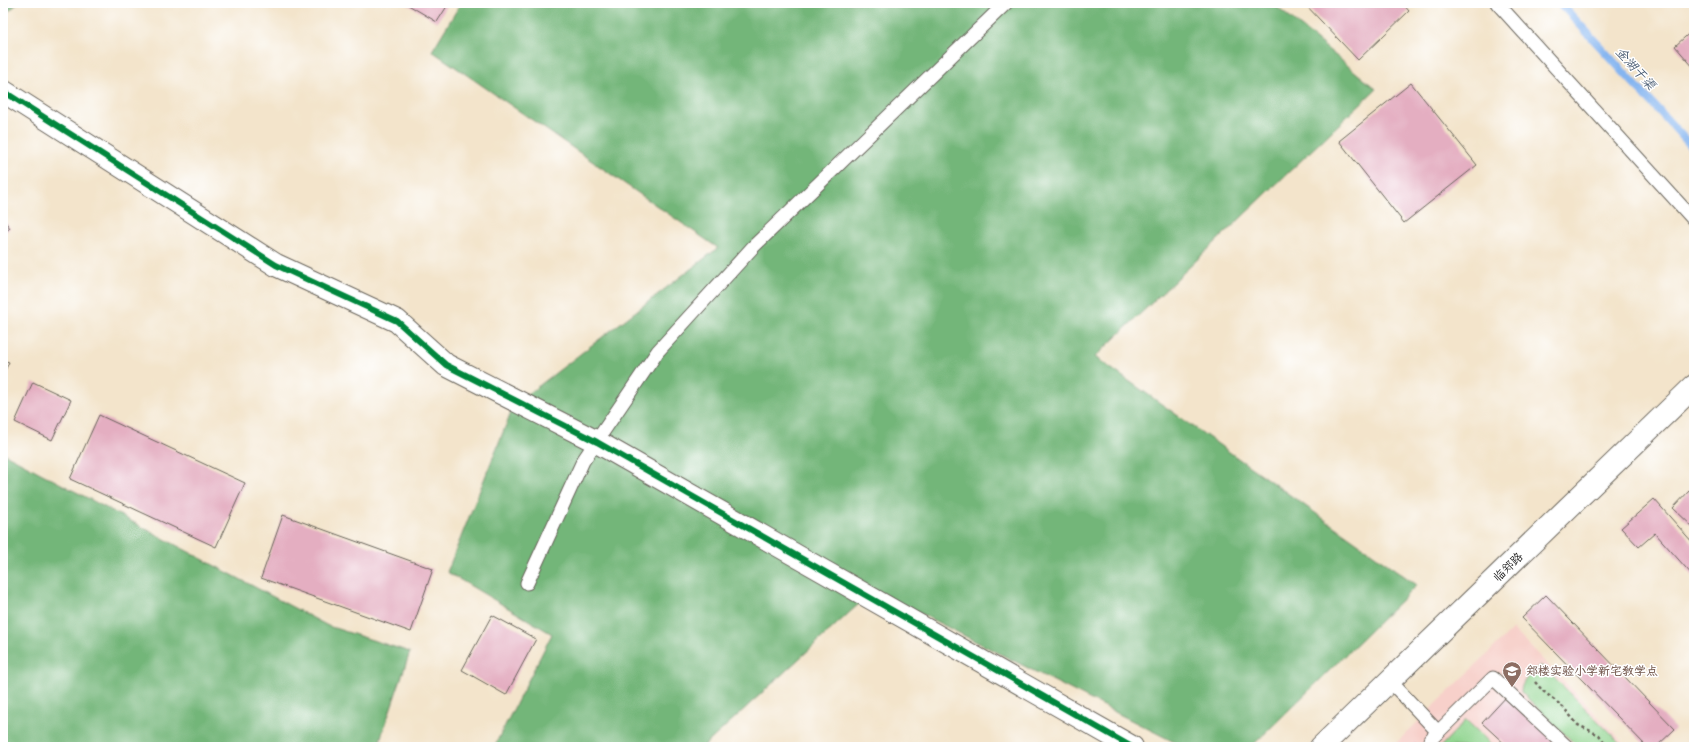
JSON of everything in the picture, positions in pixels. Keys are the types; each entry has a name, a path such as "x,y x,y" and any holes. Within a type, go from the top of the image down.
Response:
{"street":[{"path":"3,91 276,265 397,321 446,365 596,442 1132,747"},
{"name":"临郑路","path":"1321,747 1694,386"}],"lane":[{"path":"527,583 583,461 658,351 753,247 1006,3"},
{"path":"1497,3 1694,220"},
{"path":"1390,681 1434,736 1493,678 1567,747"}],"path":[{"path":"1536,682 1543,691 1563,708 1578,725 1599,735 1608,747"}],"shaded area":[{"name":"郑楼实验小学新宅教学点","path":"1513,629 1628,747 1392,747"}],"green space":[{"path":"3,3 18,3 3,16"},
{"path":"461,3 1272,3 1376,89 1095,357 1417,585 1251,747 1184,747 874,590 703,747 494,747 552,634 447,572 514,405 718,248 432,51"},
{"path":"3,453 328,626 410,652 380,740 392,747 3,747"},
{"path":"1539,666 1544,667 1624,747 1578,747 1521,692 1521,688 1525,681"},
{"path":"1466,720 1494,747 1440,747"}],"building":[{"path":"405,3 449,3 437,22"},
{"path":"1304,3 1402,3 1409,11 1358,60"},
{"path":"1694,29 1694,68 1675,46"},
{"path":"1411,83 1477,165 1404,223 1339,141"},
{"path":"3,219 10,228 3,234"},
{"path":"3,360 9,362 3,375"},
{"path":"33,382 71,400 52,440 15,422"},
{"path":"99,415 245,483 216,547 70,479"},
{"path":"1690,490 1694,494 1694,528 1673,508"},
{"path":"1654,499 1694,544 1694,577 1655,533 1639,547 1621,528"},
{"path":"283,515 433,569 411,632 261,578"},
{"path":"1546,595 1675,729 1656,747 1647,747 1522,618"},
{"path":"492,615 536,639 506,695 462,670"},
{"path":"1508,695 1563,747 1508,747 1482,723"},
{"path":"1415,743 1419,747 1411,747"}],"waterway":[{"name":"金湖干渠","path":"1560,3 1694,149"}],"cycle path":[{"path":"3,91 276,265 397,321 446,365 597,442 1132,747"}],"place":[{"name":"郑楼实验小学新宅教学点","path":"1512,688"}]}
